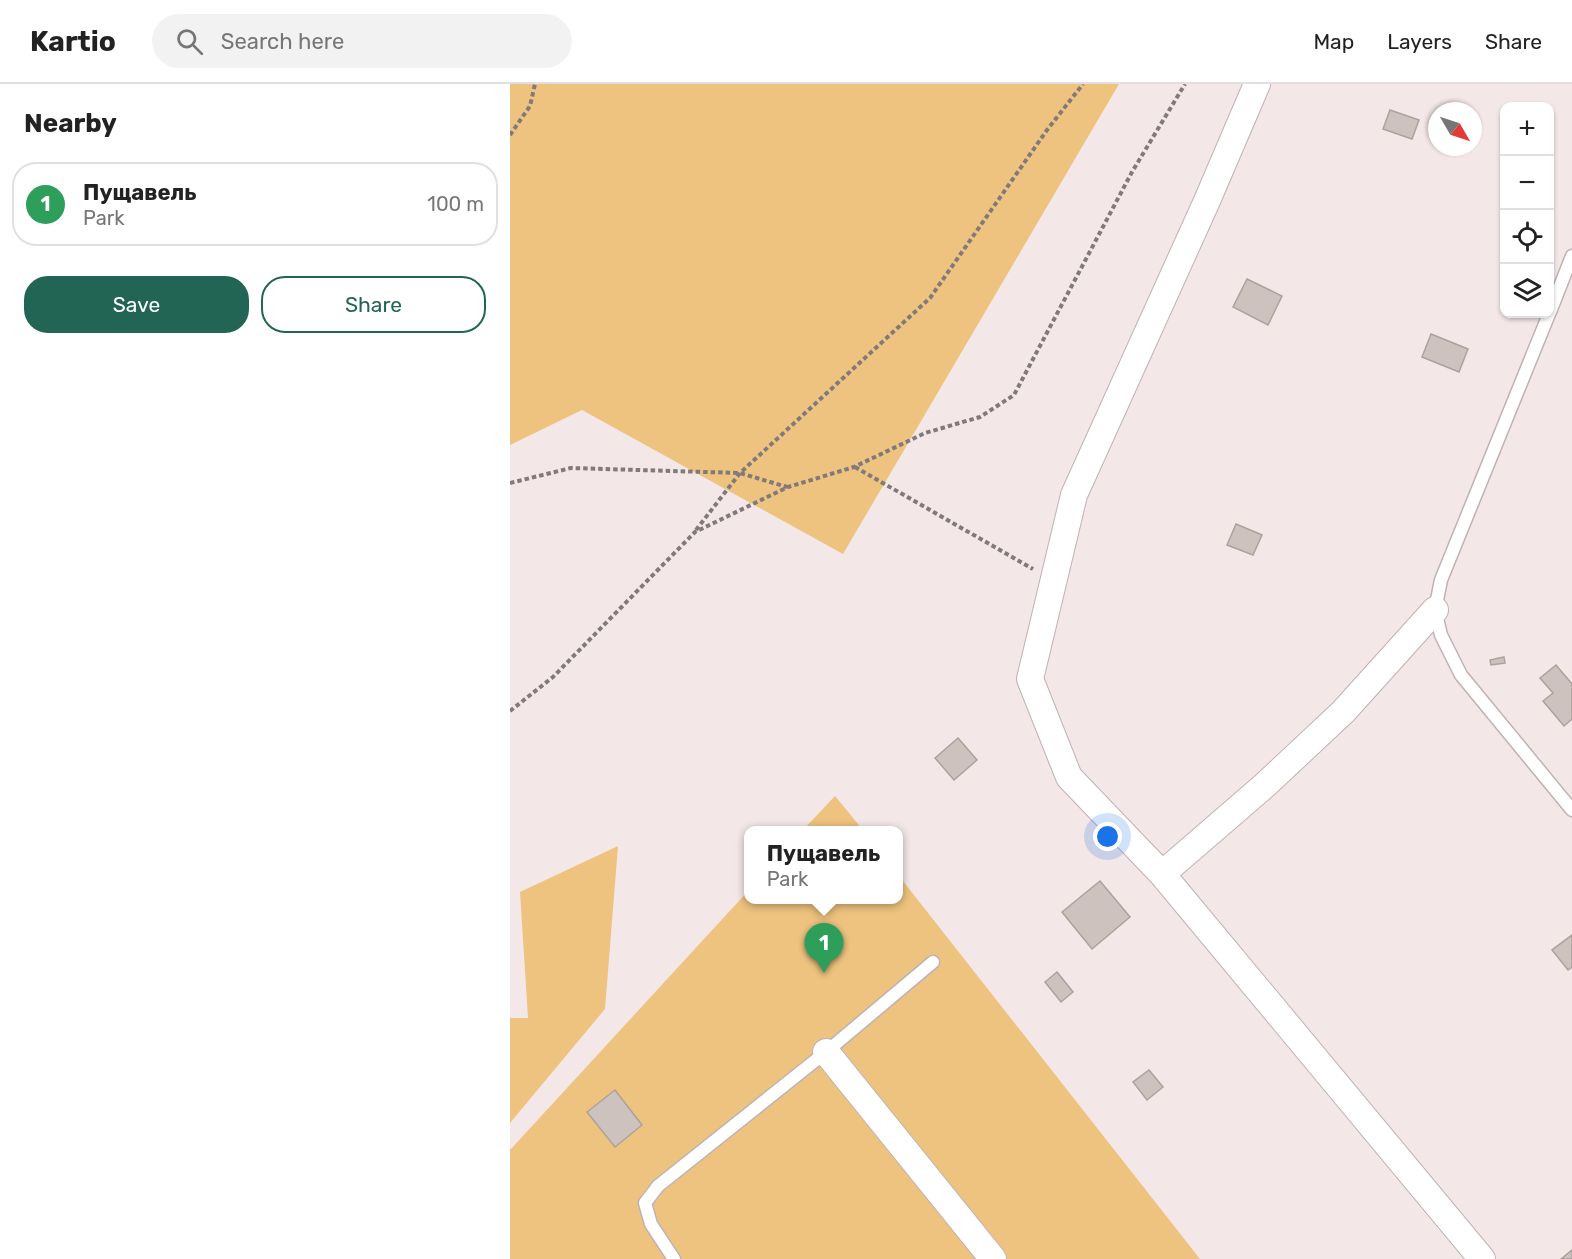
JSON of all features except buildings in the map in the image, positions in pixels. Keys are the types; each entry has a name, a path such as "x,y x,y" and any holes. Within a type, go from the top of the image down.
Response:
{"street":[{"path":"1257,84 1074,495 1030,679 1069,777 1162,874 1482,1259"},
{"path":"1162,874 1265,785 1343,712 1435,610"},
{"path":"826,1052 993,1259"}],"lane":[{"path":"1554,301 1572,256"},
{"path":"1547,318 1441,580 1435,610 1441,635 1461,675 1572,810"},
{"path":"674,1259 651,1224 645,1203 658,1186 826,1052 933,962"}],"path":[{"path":"510,135 530,106 535,84"},
{"path":"510,711 553,677 695,532 740,473 930,298 1047,130 1083,84"},
{"path":"695,532 788,487 854,466 925,433 980,417 1014,395 1132,172 1185,84"},
{"path":"854,466 1053,580"},
{"path":"510,483 571,468 740,473 788,487"}],"shaded area":[{"path":"510,84 1119,84 843,554 582,410 510,445"},
{"path":"835,796 860,826 807,826"},
{"path":"618,846 605,1009 510,1123 510,1018 528,1018 520,892"},
{"path":"903,881 1200,1259 510,1259 510,1150 744,895 744,904 903,904"}],"place":[{"name":"Пущавель","path":"824,973"}]}
